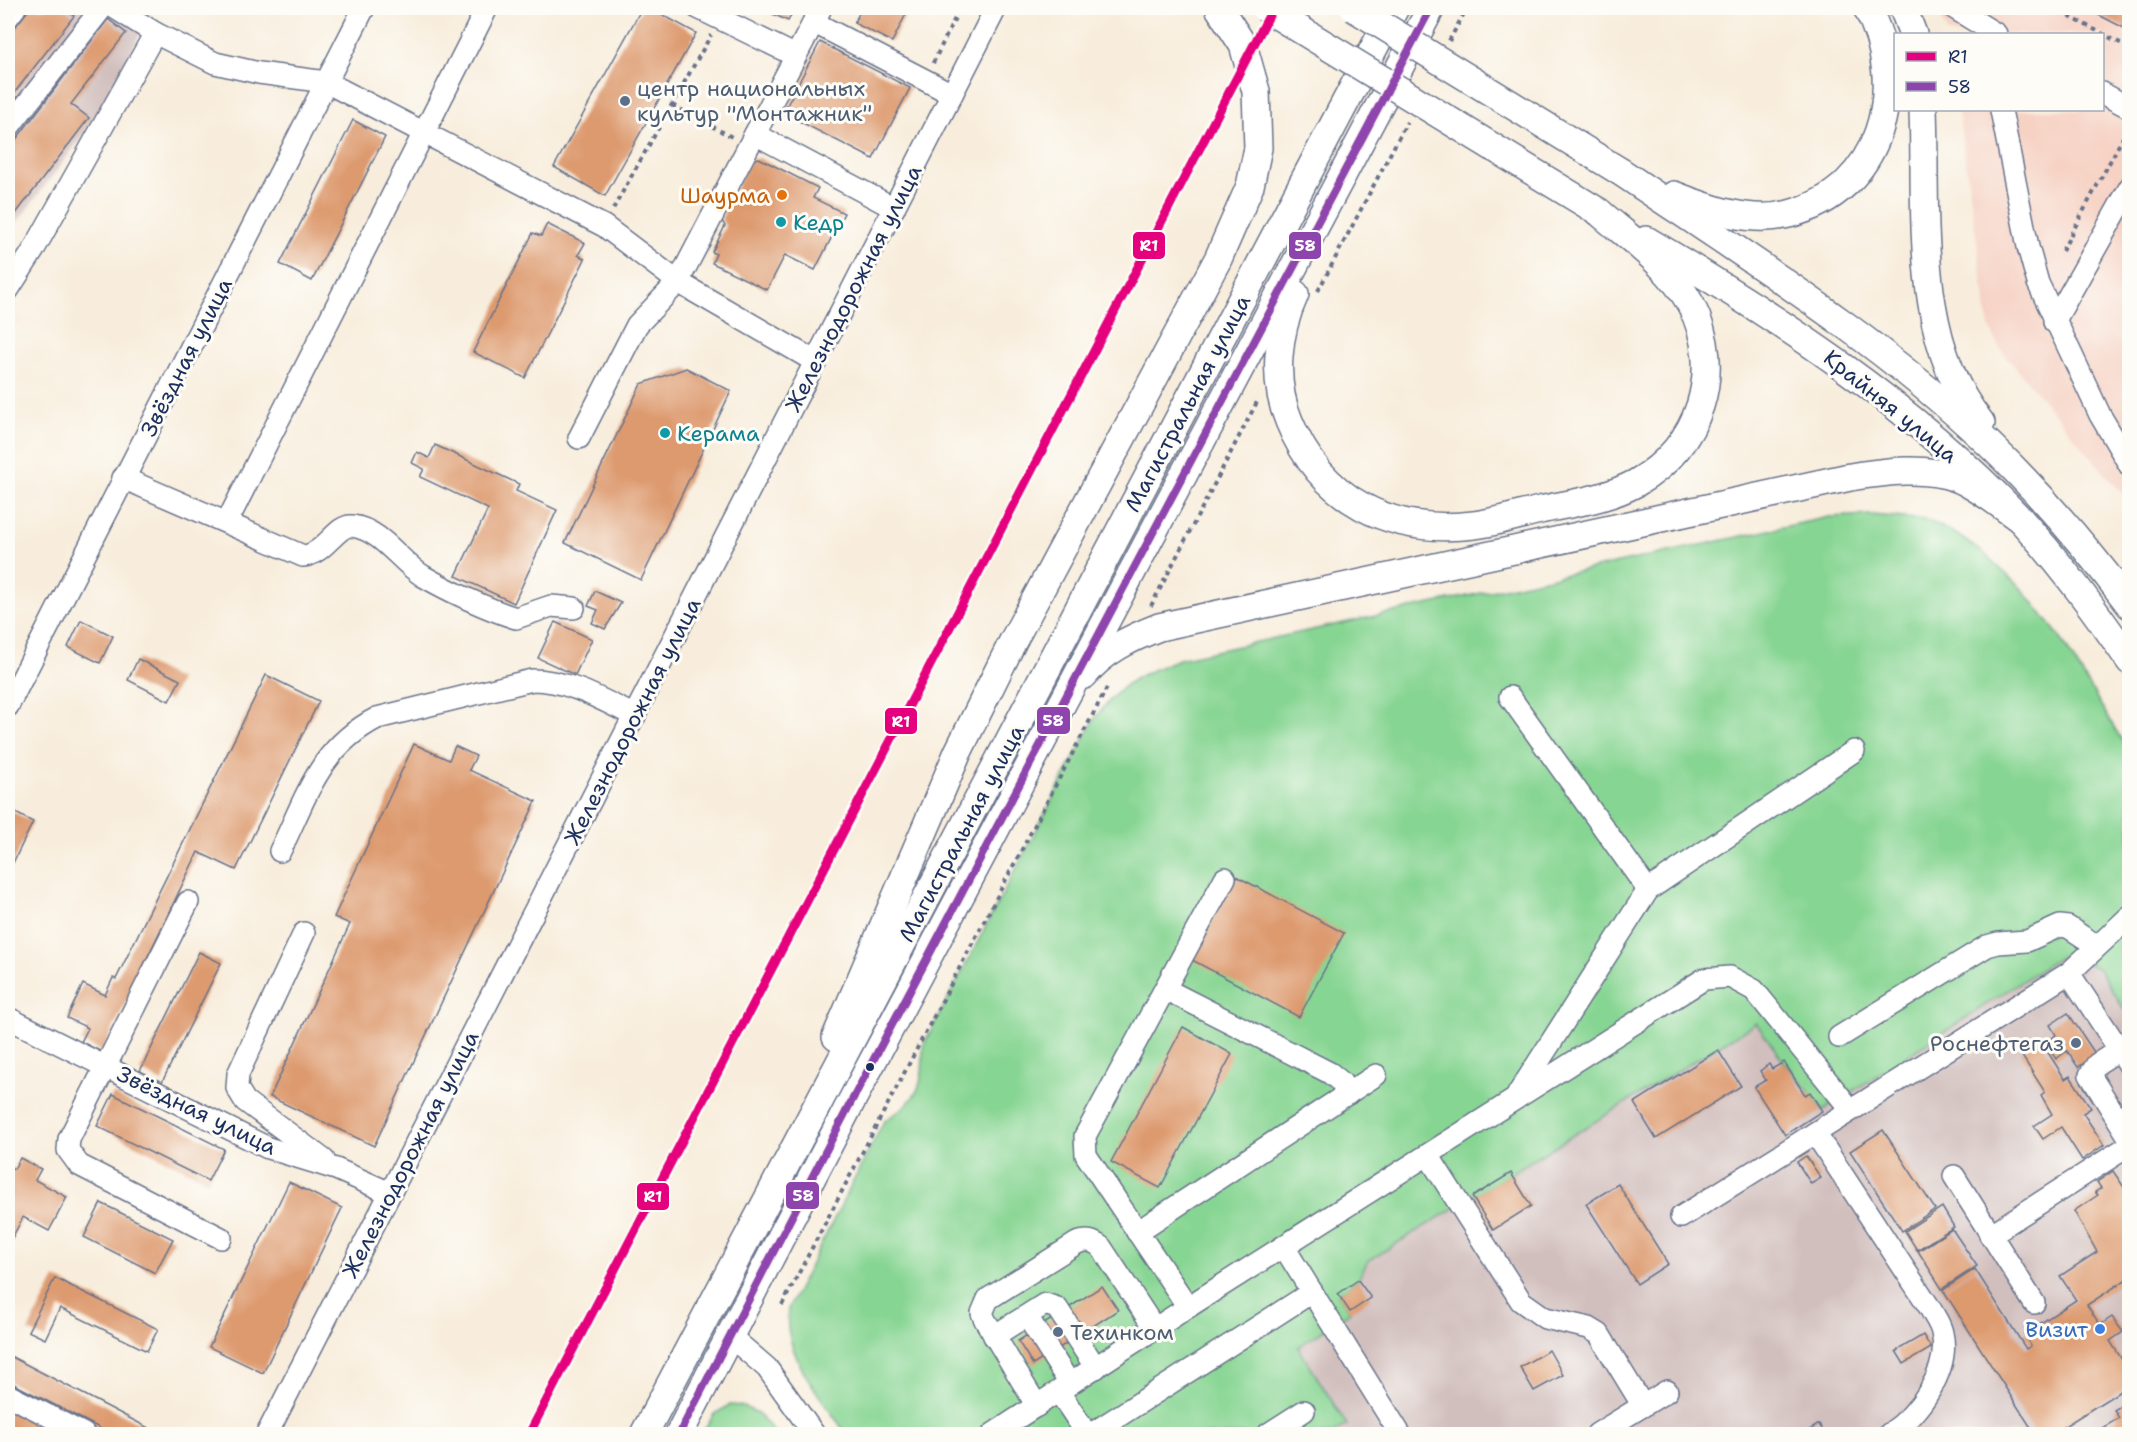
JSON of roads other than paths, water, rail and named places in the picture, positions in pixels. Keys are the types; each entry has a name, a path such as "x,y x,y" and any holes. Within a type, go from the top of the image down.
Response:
{"main road":[{"path":"762,1211 921,834 1013,641 1218,259 1250,186 1258,148 1256,91 1243,45 1219,8"},
{"path":"1265,8 1599,212 1651,256 1671,279 1690,303 1701,330 1707,355 1707,376 1702,402 1693,425 1679,447 1659,467 1635,484 1609,495 1474,525 1412,524 1382,515 1355,502 1335,489 1307,460 1286,413 1279,360 1284,320 1338,206 1369,124"},
{"path":"1354,8 1621,172 1702,206 1734,215 1762,217 1788,214 1815,205 1838,191 1867,156 1878,135 1888,91 1886,56 1877,26 1868,8"},
{"name":"Магистральная улица","path":"644,1434 1395,8"},
{"path":"1903,8 1912,33"},
{"name":"Магистральная улица","path":"679,1434 855,1094 1430,10"},
{"path":"1923,111 1929,278 1938,342 1961,394 2045,501"},
{"name":"Крайняя улица","path":"1621,172 1868,343 1960,418 2045,501 2130,605"},
{"name":"Крайняя улица","path":"1599,212 1734,291 1851,372 1928,433 2019,519 2083,596 2130,661"},
{"path":"1064,699 1088,670 1111,651 1135,636 1159,627 1850,477 1901,471 1940,473 1959,479 1980,491 2019,519"}],"street":[{"path":"8,17 15,8"},
{"path":"8,128 102,8"},
{"path":"114,8 155,33 215,63 234,69 326,82 604,226 678,282 816,362"},
{"name":"Звёздная улица","path":"8,706 364,8"},
{"path":"227,522 487,8"},
{"path":"698,8 796,56"},
{"name":"Железнодорожная улица","path":"267,1434 894,208 945,90 996,8"},
{"path":"1954,8 1970,33"},
{"path":"1954,8 1994,33"},
{"path":"579,438 637,325 678,282 817,15 945,90"},
{"path":"8,290 33,251 155,33"},
{"path":"2104,94 2130,108"},
{"path":"2001,111 2028,247 2038,283 2054,322 2110,433 2130,466"},
{"path":"752,140 894,208"},
{"path":"2054,322 2130,187"},
{"path":"123,477 303,556 313,555 342,528 354,527 386,543 425,577 516,618 551,606 574,608"},
{"path":"280,851 333,750 357,729 377,718 532,680 548,680 573,687 635,716"},
{"path":"1510,697 1648,890"},
{"path":"1514,1100 1648,890 1854,751"},
{"path":"1188,1307 1086,1155 1084,1146 1085,1136 1225,878"},
{"path":"188,902 69,1139 68,1150 79,1165 221,1238"},
{"path":"1681,1217 2069,973 2130,916"},
{"path":"1839,1037 1987,946 2027,941 2060,926 2068,927 2097,946"},
{"path":"304,933 238,1074 237,1088 245,1101 336,1169"},
{"path":"2069,973 2124,1058 2097,1064 2090,1075 2130,1139"},
{"path":"993,1434 1188,1307 1704,979 1716,976 1730,977 1754,990 1851,1110"},
{"path":"1165,989 1330,1073 1341,1082 1347,1094"},
{"name":"Звёздная улица","path":"8,1018 268,1148 336,1169 390,1193"},
{"path":"1137,1232 1376,1075"},
{"path":"1815,1133 1942,1331 1944,1350 1938,1372 1928,1392 1916,1412 1889,1434"},
{"path":"1990,1235 2130,1145"},
{"path":"1428,1155 1521,1301 1545,1318 1589,1328 1599,1334 1643,1406"},
{"path":"1954,1176 2034,1303"},
{"path":"1037,1406 982,1313 988,1299 1084,1240 1094,1242 1101,1247 1155,1329"},
{"path":"1284,1247 1400,1434"},
{"path":"1027,1316 1089,1434 1312,1292"},
{"path":"994,1336 1045,1304 1057,1308 1096,1368"},
{"path":"731,1337 768,1368 813,1434"},
{"path":"1597,1434 1666,1391"},
{"path":"8,1395 84,1434"},
{"path":"1268,1434 1304,1411"}],"place":[{"name":"центр национальных культур \"Монтажник\"","path":"625,101"},
{"name":"Шаурма","path":"782,195"},
{"name":"Кедр","path":"781,222"},
{"name":"Керама","path":"665,433"},
{"name":"Роснефтегаз","path":"2076,1043"},
{"name":"Визит","path":"2100,1329"},
{"name":"Техинком","path":"1058,1332"}]}
